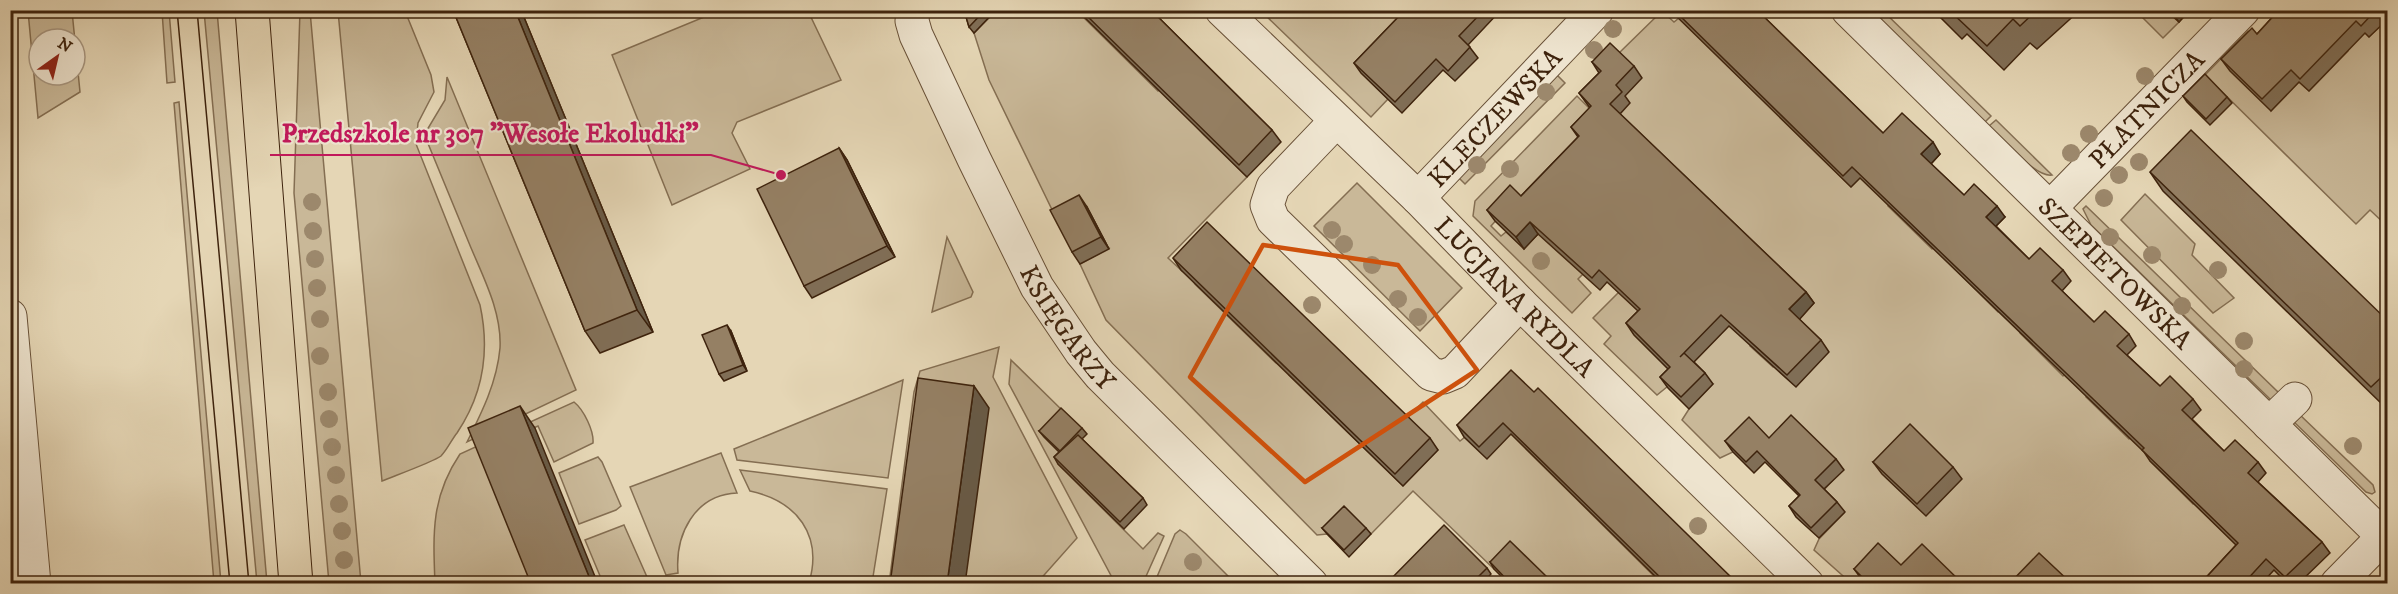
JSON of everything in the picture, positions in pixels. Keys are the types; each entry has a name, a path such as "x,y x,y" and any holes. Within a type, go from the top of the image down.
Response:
{"main road":[{"path":"252,10 296,584"}],"street":[{"name":"KSIĘGARZY","path":"913,10 912,21 916,35 974,159 1037,287 1081,352 1100,375 1311,584"},
{"name":"LUCJANA RYDLA","path":"1222,10 1418,198 1520,303 1807,584"},
{"name":"KLECZEWSKA","path":"1418,198 1597,10"},
{"name":"SZEPIETOWSKA","path":"1848,10 2269,424 2385,534"},
{"name":"PŁATNICZA","path":"2050,208 2243,10"},
{"path":"1336,121 1273,187 1267,205 1273,220 1431,374 1443,377 1455,372 1520,303"},
{"path":"10,316 34,584"},
{"path":"2269,424 2295,399"},
{"path":"2337,584 2385,534"}],"highlighted area":[{"path":"1263,245 1398,265 1477,370 1305,482 1190,377"}],"shaded area":[{"path":"721,10 808,11 841,80 737,122 732,133 750,169 672,205 612,55"},
{"path":"28,11 72,11 74,27 29,27"},
{"path":"162,11 169,11 175,82 167,83"},
{"path":"204,11 217,11 267,583 257,583"},
{"path":"300,11 310,11 361,583 329,583 294,193"},
{"path":"338,11 405,11 431,75 434,92 418,123 416,144 480,305 483,322 484,355 479,387 457,433 441,456 382,481 365,304"},
{"path":"996,11 1077,11 1158,91 1162,88 1203,134 1247,177 1168,258 1182,271 1187,267 1195,284 1276,363 1293,371 1289,375 1403,486 1438,450 1404,421 1423,402 1460,441 1465,437 1511,434 1661,583 1551,583 1515,547 1494,569 1413,491 1371,534 1348,512 1327,534 1317,535 1106,320 1080,264 1109,248 1058,222 989,80 974,33"},
{"path":"1261,11 1427,11 1362,73 1388,99 1371,117"},
{"path":"1662,11 1674,22 1679,18 1851,187 1885,152 1913,179 1888,206 1932,249 1959,222 1955,269 1998,312 2024,285 2020,333 2063,376 2090,349 2111,369 2086,397 2129,439 2155,413 2150,461 2193,504 2220,477 2264,560 2288,583 1959,583 1909,577 1886,555 1862,580 1851,583 1814,550 1819,539 1844,513 1823,491 1843,469 1777,448 1756,428 1733,452 1720,458 1682,420 1689,409 1713,384 1678,378 1657,395 1604,344 1611,336 1593,318 1647,264 1529,208 1517,197 1491,226 1501,236 1506,232 1524,248 1539,233 1583,274 1578,279 1591,293 1572,313 1473,216 1475,201 1577,96 1599,118 1618,116 1624,96 1618,54","holes":["1779,317 1774,366 1750,346"]},
{"path":"1871,11 1883,11 1991,116 1985,122"},
{"path":"2136,11 2166,11 2179,22 2163,38"},
{"path":"2351,18 2369,37 2387,19 2387,226 2370,210 2356,224 2205,75 2248,31 2258,42 2271,111 2299,82 2309,91 2348,51 2333,36"},
{"path":"1556,74 1565,83 1465,184 1457,176"},
{"path":"447,77 576,390 467,442 492,385 498,361 500,334 490,294 427,141 427,130 445,100"},
{"path":"35,87 80,87 80,92 38,118"},
{"path":"179,102 221,583 214,583 174,103"},
{"path":"1996,120 2052,175 2037,170 2010,148 1989,126"},
{"path":"1357,183 1462,288 1420,331 1314,226"},
{"path":"2145,194 2195,244 2192,255 2234,298 2213,313 2121,220"},
{"path":"2086,206 2279,393 2271,400 2091,225 2083,209"},
{"path":"947,237 973,292 971,297 932,312"},
{"path":"999,347 993,377 1077,538 1037,583 889,584 914,392 920,371"},
{"path":"1011,360 1066,414 1065,457 1058,464 1143,549 1158,533 1164,536 1143,583 1115,583 1009,384"},
{"path":"903,380 888,478 737,460 734,449"},
{"path":"574,402 588,421 593,443 554,462 538,426 481,450 535,583 435,584 436,516 444,485 460,454"},
{"path":"2299,414 2373,485 2375,492 2372,494 2366,492 2294,422"},
{"path":"721,453 737,493 722,495 699,509 684,532 680,545 678,573 666,575 630,487"},
{"path":"598,457 621,506 579,524 559,473"},
{"path":"740,470 887,489 872,583 809,583 812,550 809,535 802,523 781,503 750,491"},
{"path":"624,525 647,577 639,583 603,583 585,540"},
{"path":"1180,530 1235,583 1154,584 1175,534"}],"building":[{"path":"453,10 515,10 637,310 585,331"},
{"path":"964,10 985,10 969,27"},
{"path":"1081,10 1151,10 1272,130 1239,165"},
{"path":"1405,10 1484,10 1459,36 1470,47 1448,71 1436,59 1395,102 1354,63"},
{"path":"1674,10 1757,10 1883,133 1902,113 1933,142 1921,154 1964,195 1974,184 1997,206 1986,217 2029,259 2040,248 2063,270 2052,281 2094,322 2105,311 2129,334 2117,346 2160,386 2170,376 2193,399 2182,410 2224,451 2235,440 2258,462 2248,473 2322,542 2285,577 2266,559 2243,584 2200,584 2238,543 2142,450 2144,448 1852,167 1843,176"},
{"path":"1940,10 2037,10 2020,26 2013,19 1987,46 1950,11 1945,16"},
{"path":"2279,10 2376,10 2361,26 2356,21 2300,79 2291,70 2262,99 2221,59 2252,28 2257,34"},
{"path":"1610,43 1634,66 1616,85 1622,92 1610,104 1806,292 1789,309 1821,340 1787,375 1721,315 1680,357 1684,353 1705,373 1681,397 1660,377 1670,367 1626,323 1640,309 1599,270 1592,278 1530,222 1516,237 1487,210 1510,185 1521,196 1579,136 1571,127 1591,106 1579,93 1601,71 1592,62"},
{"path":"2205,74 2227,97 2206,119 2183,96"},
{"path":"2191,130 2388,321 2388,371 2371,387 2150,172"},
{"path":"839,148 887,246 804,286 757,189"},
{"path":"1079,195 1101,237 1072,252 1050,210"},
{"path":"1207,222 1430,438 1395,474 1173,258"},
{"path":"727,325 743,365 719,374 702,335"},
{"path":"1511,370 1534,392 1538,388 1738,584 1667,584 1503,423 1479,447 1457,425"},
{"path":"918,378 974,386 947,584 890,584"},
{"path":"520,406 592,584 531,584 468,428"},
{"path":"1061,408 1082,428 1060,451 1039,431"},
{"path":"1791,415 1836,459 1815,480 1837,502 1811,528 1789,506 1800,495 1757,451 1746,462 1725,441 1749,417 1769,438"},
{"path":"1910,424 1953,467 1917,504 1873,462"},
{"path":"1078,435 1143,498 1120,522 1054,457"},
{"path":"1344,506 1366,528 1344,550 1322,528"},
{"path":"1444,525 1487,568 1471,584 1386,584"},
{"path":"1510,541 1548,578 1542,584 1511,584 1490,562"},
{"path":"1878,543 1901,565 1922,544 1963,584 1892,584 1887,579 1883,584 1869,584 1854,569"},
{"path":"2039,553 2072,584 2009,584"},
{"path":"1153,578 1166,584 1150,584"}],"tram line":[{"path":"177,10 230,584"},
{"path":"197,10 249,584"}],"place":[{"name":"Przedszkole nr 307 \"Wesołe Ekoludki\"","path":"781,175"}]}
